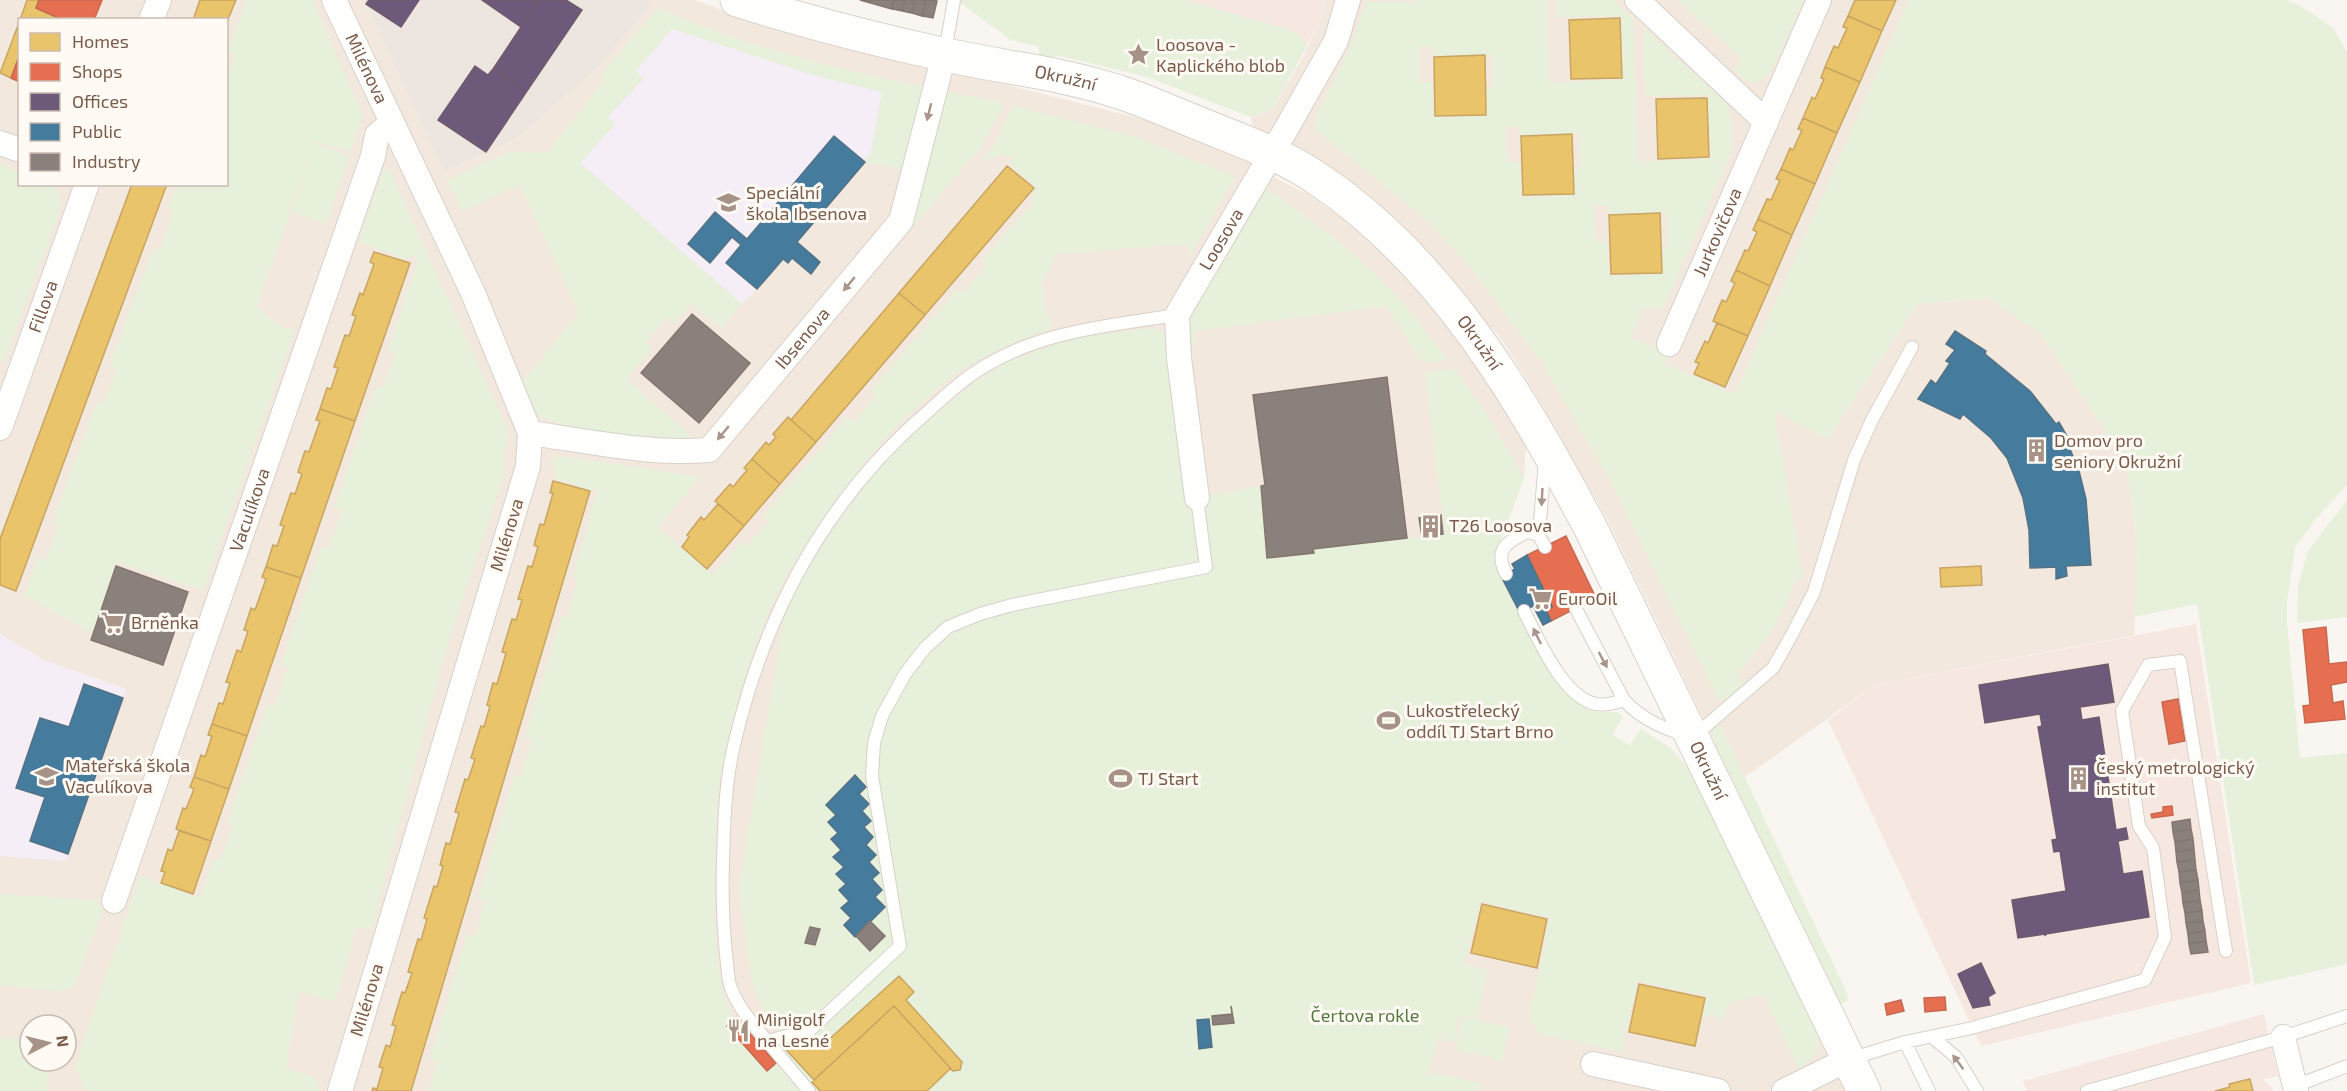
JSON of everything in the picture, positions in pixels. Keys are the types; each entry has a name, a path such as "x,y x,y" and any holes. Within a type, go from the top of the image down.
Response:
{"street":[{"path":"153,18 159,0"},
{"name":"Milénova","path":"334,0 473,293 530,433 528,466 340,1091"},
{"name":"Okružní","path":"736,0 827,28 1118,91 1272,153 1318,179 1370,219 1419,266 1502,374 1547,447 1590,527 1864,1091"},
{"name":"Loosova","path":"1178,315 1336,41 1348,0"},
{"path":"1636,0 1766,122"},
{"name":"Jurkovičova","path":"1669,344 1819,0"},
{"name":"Ibsenova","path":"530,433 688,452 709,450 901,221 944,55"},
{"name":"Vaculíkova","path":"114,901 373,156 376,135 391,123"},
{"path":"0,143 18,149"},
{"name":"Fillova","path":"0,428 86,186"},
{"path":"1178,315 1179,358 1197,498"},
{"path":"2283,1037 2296,1088"},
{"path":"1784,1091 1849,1059"},
{"path":"1593,1064 1718,1091"}],"lane":[{"path":"944,55 954,0"},
{"path":"810,1091 748,1019 730,988 723,932 724,825 733,746 756,664 783,598 824,527 868,470 905,431 974,372 1004,354 1034,341 1075,331 1178,315"},
{"path":"1576,609 1624,700 1635,713 1663,728 1692,738 1773,668 1790,638 1814,592 1854,460 1872,420 1912,347"},
{"path":"1506,574 1500,561 1502,551 1510,541 1527,532 1542,541 1547,447"},
{"path":"767,1041 810,1030 900,946 872,776 874,743 882,717 905,674 925,648 948,627 980,614 1012,605 1206,567 1197,498"},
{"path":"1524,611 1555,670 1577,693 1598,705 1624,700"},
{"path":"1849,1059 1905,1042 1932,1037 2145,980 2165,938 2153,849 2139,826 2122,711 2148,665 2180,661 2226,951"},
{"path":"2087,1091 2283,1037 2347,1016"},
{"path":"1932,1037 1956,1058 1977,1091"},
{"path":"1905,1042 1929,1091"},
{"path":"2296,1088 2347,1066"}],"shaded area":[{"path":"0,0 694,0 828,44 972,76 1150,121 1226,145 1283,182 1308,194 1367,236 1448,319 1526,438 1524,478 1493,559 1551,674 1587,709 1597,712 1617,712 1623,717 1612,734 1630,746 1641,729 1669,747 1698,779 1847,1091 0,1091"},
{"path":"365,0 644,0 651,4 596,68 516,138 444,171"},
{"path":"1186,0 1325,0 1322,18 1307,46 1302,37 1293,31"},
{"path":"1325,0 1954,0 1827,439 1917,304 1989,298 2041,333 2126,462 2137,542 2134,635 1875,685 1735,784 1607,519 1502,340 1404,228 1358,190 1317,162 1252,125 1251,117 1273,108 1303,57 1322,18"},
{"name":"Speciální škola Ibsenova","path":"672,28 813,75 882,92 871,153 742,304 580,163 615,124 608,117 643,79 635,71"},
{"name":"Český metrologický institut","path":"2196,624 2251,983 1981,1046 1828,720 1875,685"},
{"name":"Mateřská škola Vaculíkova","path":"0,634 44,660 126,689 66,861 0,856"},
{"path":"2264,1014 2278,1076 2262,1080 2274,1091 2027,1091 2023,1081"}],"green space":[{"path":"247,0 312,0 362,114 351,151 314,142 257,307 283,328 295,329 203,590 117,562 92,634 25,595 38,557 46,560 59,525 52,522 97,402 104,404 117,369 109,366 153,249 160,250 174,211 168,209 177,186 228,186 228,73 235,54 228,51"},
{"path":"956,0 1186,0 1293,31 1302,37 1307,46 1273,108 1251,117 1147,77 1060,56 1039,60 1039,47 1011,40"},
{"path":"1415,0 1547,0 1549,83 1623,79 1621,16 1556,17 1556,0 1613,0 1633,18 1637,162 1711,158 1708,95 1646,96 1643,27 1730,107 1732,151 1663,308 1643,308 1631,337 1670,353 1665,364 1735,394 1909,0 2285,0 2299,5 2333,28 2347,52 2347,485 2315,520 2295,547 2287,602 2287,625 2300,758 2347,753 2347,964 2254,985 2197,604 2134,617 2137,542 2126,462 2040,333 1989,298 1917,304 1827,439 1774,411 1803,578 1797,577 1786,604 1765,641 1736,674 1745,686 1719,702 1612,484 1541,361 1471,269 1430,223 1316,130 1315,118 1351,46 1366,2 1414,2","holes":["1419,47 1433,47 1434,56 1492,55 1493,88 1487,89 1487,116 1433,117 1432,82 1419,82","1506,127 1520,127 1521,135 1580,134 1581,167 1575,167 1575,195 1521,197 1520,162 1507,162","1593,206 1608,206 1609,214 1667,213 1668,246 1663,247 1663,274 1609,276 1607,241 1595,241"]},
{"path":"1678,0 1803,0 1771,71 1759,81 1752,82 1733,70 1742,59"},
{"path":"659,8 700,25 785,54 872,76 1004,103 982,146 912,228 925,173 865,162 871,153 882,92 813,75 672,29 636,71 643,78 608,117 615,124 580,163 742,304 721,328 691,304 674,323 667,317 645,342 652,349 626,379 688,433 693,444 678,444 602,433 560,423 534,410 520,385 579,313 520,185 462,211 447,180 509,152 547,153 604,81 602,73"},
{"name":"Čertova rokle","path":"1013,106 1137,137 1235,177 1190,256 1186,244 1057,254 1042,281 1045,308 1053,328 980,359 922,402 899,424 857,472 785,577 763,625 741,688 722,764 716,818 715,942 722,985 736,1019 761,1046 775,1035 776,1027 771,1028 752,981 739,888 786,606 833,529 874,474 909,436 980,378 1009,361 1076,337 1152,328 1165,333 1188,499 1261,486 1267,558 1313,553 1313,549 1445,534 1425,372 1455,369 1490,419 1524,478 1493,560 1551,674 1587,709 1597,712 1617,712 1623,717 1612,734 1630,746 1641,729 1669,747 1698,779 1818,1031 1819,1037 1815,1053 1804,1065 1799,1069 1763,995 1728,1003 1724,1019 1703,1015 1707,996 1638,981 1625,1032 1624,1052 1539,1034 1529,1016 1547,938 1545,937 1549,918 1481,901 1464,964 1487,970 1477,1019 1460,1015 1456,1029 1458,1034 1454,1041 1443,1041 1442,1035 1439,1034 1428,1074 1433,1076 1434,1073 1480,1083 1478,1090 1484,1091 429,1091 437,1062 430,1059 467,934 475,936 485,901 478,898 514,776 521,777 532,740 525,737 561,616 567,618 578,580 573,577 598,489 591,490 557,479 553,459 561,456 700,477 658,528 713,575 740,542 746,547 769,521 763,516 847,417 853,422 877,395 872,389 957,290 962,294 987,266 981,261 1031,205 1034,185 1009,164 1012,157 1002,154 980,163 993,148"},
{"path":"314,144 349,156 326,224 292,212"},
{"path":"0,164 18,172 18,186 56,187 61,207 4,361 0,361"},
{"path":"384,169 389,170 506,426 507,437 503,466 506,468 447,645 371,930 357,926 335,1002 299,992 286,1069 315,1077 319,1091 86,1091 78,1073 78,1058 140,876 200,898 214,858 221,860 233,825 227,823 267,705 274,707 288,667 281,665 321,547 329,548 342,511 334,508 376,386 383,388 395,353 388,349 418,261 412,253 409,260 358,242"},
{"path":"1264,187 1302,213 1356,256 1405,305 1448,360 1422,363 1387,306 1195,331 1196,344 1189,345 1188,322"},
{"path":"2347,500 2347,617 2297,623 2298,586 2308,551"},
{"path":"1719,723 1847,993 1848,1000 1841,1004 1713,740 1713,730"},
{"path":"0,894 96,900 103,909 74,988 59,991 0,985"},
{"path":"1462,1017 1509,1027 1502,1060 1456,1050"},
{"path":"0,1037 18,1039 18,1073 49,1073 46,1091 0,1091"}],"building: Homes":[{"path":"27,0 39,0 36,8 58,18 21,18"},
{"path":"200,0 236,0 228,19 194,18"},
{"path":"1855,0 1896,0 1882,31 1848,16"},
{"path":"1848,16 1882,31 1860,82 1825,67 1834,46 1838,48 1847,28 1843,27"},
{"path":"1620,18 1622,78 1571,79 1569,20"},
{"path":"18,25 18,59 11,78 0,73"},
{"path":"1485,55 1486,115 1435,116 1434,57"},
{"path":"1825,67 1860,82 1837,133 1803,118 1812,97 1815,99 1824,79 1821,78"},
{"path":"1707,98 1709,157 1658,159 1656,99"},
{"path":"1803,118 1837,133 1815,184 1781,169 1790,148 1793,150 1802,130 1798,129"},
{"path":"1572,134 1574,194 1523,195 1521,136"},
{"path":"1007,166 1034,188 925,315 899,293"},
{"path":"1781,169 1815,184 1792,235 1758,219 1767,199 1771,200 1780,180 1776,179"},
{"path":"131,186 166,186 16,591 0,585 0,539"},
{"path":"1660,213 1662,273 1611,274 1609,215"},
{"path":"1758,219 1792,235 1770,286 1736,270 1757,232 1753,230"},
{"path":"374,252 410,263 355,421 320,409 327,388 331,389 338,368 334,367 345,335 349,336 356,316 352,315 360,293 363,295 374,264 370,262"},
{"path":"1736,270 1770,286 1748,336 1713,321 1722,300 1726,302 1735,283 1731,281"},
{"path":"899,293 925,315 816,442 791,420"},
{"path":"1717,323 1748,336 1725,387 1694,374 1699,363 1695,362 1705,341 1708,343"},
{"path":"320,409 355,421 301,578 266,567 273,545 277,546 284,526 280,525 291,493 295,494 302,474 298,472 305,451 309,452 320,421 316,420"},
{"path":"788,417 816,442 780,484 752,459 766,442 769,445 776,437 773,434"},
{"path":"752,459 780,484 744,526 715,501 730,484 733,487 747,470 744,468"},
{"path":"553,481 590,491 411,1091 372,1091 373,1088 377,1089 383,1068 379,1067 386,1045 390,1047 396,1026 392,1025 402,992 405,993 412,973 408,972 418,939 421,940 427,919 424,918 434,886 437,887 446,843 450,844 459,813 455,812 465,779 468,780 475,759 471,758 481,726 484,727 493,683 497,684 506,653 502,652 512,619 516,620 522,600 518,599 528,566 532,567 538,547 534,545 540,524 544,525 553,493 550,493"},
{"path":"718,504 744,526 707,569 682,547 689,537 687,535 701,517 704,520"},
{"path":"1981,566 1982,585 1941,587 1940,568"},
{"path":"266,567 301,578 247,736 212,724 219,703 223,704 230,683 226,682 237,650 241,652 248,631 244,630 251,608 255,610 266,579 262,577"},
{"path":"212,724 247,736 229,789 194,777 201,755 205,757 212,736 208,735"},
{"path":"194,777 229,789 211,841 176,829 183,808 186,809 194,789 190,787"},
{"path":"179,831 211,841 193,894 161,883 165,872 161,871 168,849 172,851"},
{"path":"1482,904 1547,919 1537,968 1471,953"},
{"path":"899,976 914,992 906,1000 962,1062 960,1070 953,1071 894,1006 814,1080 779,1042 780,1040 786,1045 792,1039 798,1045 806,1038 811,1044 820,1037 825,1043"},
{"path":"1639,984 1705,998 1695,1046 1629,1032"},
{"path":"894,1006 953,1071 950,1069 927,1091 820,1091 812,1082"},
{"path":"2250,1079 2253,1091 2215,1091 2230,1087 2229,1084"}],"building: Shops":[{"path":"39,0 102,0 95,18 58,18 36,8"},
{"path":"18,59 18,81 11,78"},
{"path":"1566,536 1596,598 1551,621 1546,610 1552,607 1527,555"},
{"path":"2326,627 2329,664 2347,662 2347,682 2331,685 2333,703 2343,701 2345,719 2305,723 2303,706 2310,705 2303,630"},
{"path":"2178,699 2185,741 2169,744 2162,702"},
{"path":"2172,806 2173,815 2152,818 2151,814 2163,812 2163,807"},
{"path":"1945,997 1946,1010 1925,1012 1924,998"},
{"path":"1901,1000 1904,1011 1887,1015 1885,1004"},
{"path":"736,1018 776,1063 767,1071 727,1026"}],"building: Offices":[{"path":"369,0 419,0 401,27 366,4"},
{"path":"482,0 539,0 521,27"},
{"path":"539,0 566,0 582,10 527,91 493,69"},
{"path":"475,66 488,75 493,69 527,91 486,152 438,120"},
{"name":"Český metrologický institut","path":"2108,664 2114,702 2080,707 2082,720 2099,717 2116,830 2126,828 2128,839 2118,841 2123,874 2142,871 2149,917 2045,936 2045,934 2018,938 2012,900 2066,891 2060,851 2054,852 2052,840 2057,839 2038,727 2042,726 2040,714 1985,723 1979,685"},
{"path":"1981,963 1995,993 1988,997 1990,1005 1973,1008 1958,974"}],"building: Public":[{"path":"834,136 865,162 797,242 820,262 811,274 792,258 788,263 783,259 757,289 726,263 741,245 732,237 710,263 688,244 715,212 747,239"},
{"name":"Domov pro seniory Okružní","path":"1955,331 1986,351 1985,354 2030,391 2056,424 2059,422 2071,443 2068,444 2079,471 2086,499 2091,565 2066,566 2067,576 2056,579 2056,567 2030,568 2029,530 2023,498 2007,458 1991,438 1963,414 1960,419 1918,399 1931,380 1936,384 1950,363 1946,361 1955,350 1946,344"},
{"path":"1527,555 1552,607 1546,610 1551,621 1543,625 1533,606 1520,613 1501,576 1515,569 1512,564"},
{"path":"84,684 123,698 68,854 30,841 45,797 16,788 40,718 69,727"},
{"path":"855,775 866,787 859,794 869,804 862,811 871,821 864,827 873,837 866,845 876,855 869,862 879,873 872,879 882,890 875,897 885,907 855,937 844,925 851,918 841,908 849,901 839,890 846,884 836,874 844,867 833,857 841,850 831,839 838,833 828,822 836,815 826,805"},
{"path":"1209,1019 1212,1047 1199,1049 1197,1020"}],"building: Industry":[{"path":"860,0 894,0 892,9"},
{"path":"894,0 905,0 902,11 892,9"},
{"path":"905,0 915,0 912,13 902,11"},
{"path":"915,0 926,0 922,16 912,13"},
{"path":"926,0 937,1 933,18 922,16"},
{"path":"692,314 750,363 699,423 641,373"},
{"path":"1387,377 1407,538 1313,549 1314,553 1267,558 1261,486 1265,485 1253,395"},
{"name":"T26 Loosova","path":"1441,515 1443,534 1422,537 1419,518"},
{"path":"116,566 188,592 163,665 91,640"},
{"path":"2190,819 2191,829 2173,832 2172,822"},
{"path":"2191,829 2193,839 2175,842 2173,832"},
{"path":"2193,839 2194,849 2176,852 2175,842"},
{"path":"2194,849 2195,860 2177,862 2176,852"},
{"path":"2195,860 2196,870 2179,872 2177,862"},
{"path":"2196,870 2198,880 2180,883 2179,872"},
{"path":"2198,880 2199,890 2182,893 2180,883"},
{"path":"2199,890 2200,900 2183,903 2182,893"},
{"path":"2200,900 2202,911 2185,913 2183,903"},
{"path":"2202,911 2203,921 2186,923 2185,913"},
{"path":"870,921 885,936 870,951 856,936"},
{"path":"2203,921 2205,931 2188,934 2186,923"},
{"path":"810,927 820,929 815,945 805,943"},
{"path":"2205,931 2206,941 2189,944 2188,934"},
{"path":"2206,941 2208,952 2191,954 2189,944"},
{"path":"1231,1006 1234,1023 1213,1025 1212,1016 1232,1014"}],"place":[{"name":"Loosova - Kaplického blob","path":"1138,55"},
{"name":"Speciální škola Ibsenova","path":"728,203"},
{"name":"Domov pro seniory Okružní","path":"2036,451"},
{"name":"T26 Loosova","path":"1431,526"},
{"name":"EuroOil","path":"1540,599"},
{"name":"Brněnka","path":"113,623"},
{"name":"Lukostřelecký oddíl TJ Start Brno","path":"1388,721"},
{"name":"Mateřská škola Vaculíkova","path":"47,776"},
{"name":"Český metrologický institut","path":"2078,778"},
{"name":"TJ Start","path":"1120,779"},
{"name":"Minigolf na Lesné","path":"739,1030"}]}
